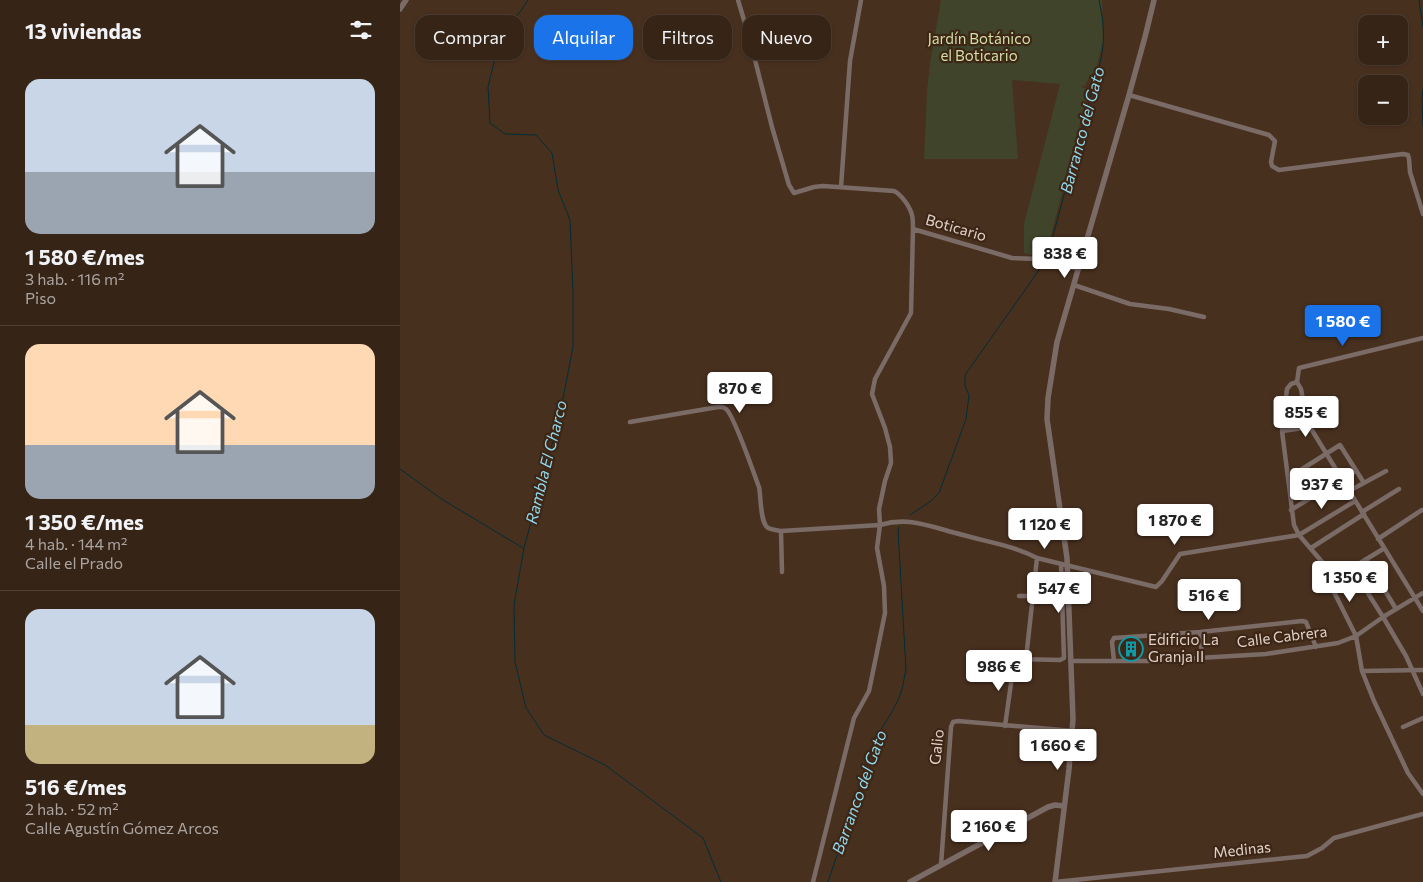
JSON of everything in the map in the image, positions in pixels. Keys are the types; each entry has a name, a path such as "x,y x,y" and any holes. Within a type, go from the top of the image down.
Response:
{"street":[{"path":"400,9 406,0"},
{"name":"Boticario","path":"738,0 791,191 794,193 814,187 841,187 898,192 912,215 914,229 1012,258 1040,259 1079,269"},
{"path":"841,187 850,61 861,0"},
{"path":"1055,882 1073,731 1068,566 1047,419 1048,398 1057,342 1129,95 1154,0"},
{"path":"1129,95 1269,135 1275,140 1272,166 1279,170 1403,154 1408,155 1410,172 1423,214"},
{"path":"813,882 854,718 869,691 885,613 884,586 877,548 880,525 879,509 891,463 890,447 885,428 872,394 875,378 911,313 914,229"},
{"path":"1074,285 1130,304 1169,309 1204,318"},
{"path":"1423,338 1299,368 1297,382 1301,389 1310,428 1423,611"},
{"path":"1297,382 1291,384 1287,389 1282,431 1294,526 1299,535 1323,563 1329,582 1356,636 1362,671 1374,702 1408,774 1423,794"},
{"path":"630,422 718,407 727,409 761,495 763,519 765,525 769,528 781,531 880,525 888,522 914,523 1024,551 1037,558 1156,587 1180,554 1299,535 1355,501"},
{"path":"1282,431 1310,428 1323,422"},
{"path":"1288,478 1340,445 1364,483"},
{"path":"1291,510 1356,470"},
{"path":"1349,491 1386,471"},
{"path":"1311,548 1399,489"},
{"path":"1378,539 1422,511 1419,503"},
{"path":"781,531 782,572"},
{"path":"1329,582 1383,548"},
{"path":"1026,659 1037,558"},
{"path":"1366,559 1396,609"},
{"path":"1005,726 1016,659 1060,660 1064,658 1061,564"},
{"path":"1352,568 1384,617 1406,656 1423,694"},
{"name":"Calle Cabrera","path":"1071,661 1114,662 1266,654 1338,643 1356,636 1423,593"},
{"path":"1019,596 1061,596"},
{"path":"1114,662 1112,642 1114,638 1200,632 1302,621 1306,622 1316,647"},
{"path":"1200,632 1202,658"},
{"path":"1362,671 1423,670"},
{"path":"1403,727 1423,718"},
{"name":"Galio","path":"941,865 951,727 953,722 1073,731"},
{"path":"910,882 1048,807 1055,805 1064,806"},
{"name":"Medinas","path":"1055,882 1307,856 1322,848 1334,838 1423,814"}],"green space":[{"name":"Jardín Botánico el Boticario","path":"941,0 1102,0 1103,41 1097,66 1084,86 1080,86 1089,90 1045,258 1024,253 1024,224 1060,84 1012,80 1018,159 924,159 927,91"}],"waterway":[{"name":"Rambla El Charco","path":"528,0 507,29 497,50 488,87 490,123 505,134 536,135 552,153 558,190 570,220 573,347 560,414 524,548 514,605 515,662 526,708 544,735 605,765 703,838 721,882"},
{"name":"Barranco del Gato","path":"1047,258 1103,50 1103,22 1099,0"},
{"path":"1419,0 1423,27"},
{"path":"1423,89 1423,126"},
{"name":"Barranco del Gato","path":"910,515 931,501 939,493 966,419 969,395 965,386 965,375 1044,263"},
{"path":"400,469 443,500 523,548"},
{"name":"Barranco del Gato","path":"828,882 876,738 900,696 906,670 899,527"}],"place":[{"name":"Edificio La Granja II","path":"1131,649"}]}
